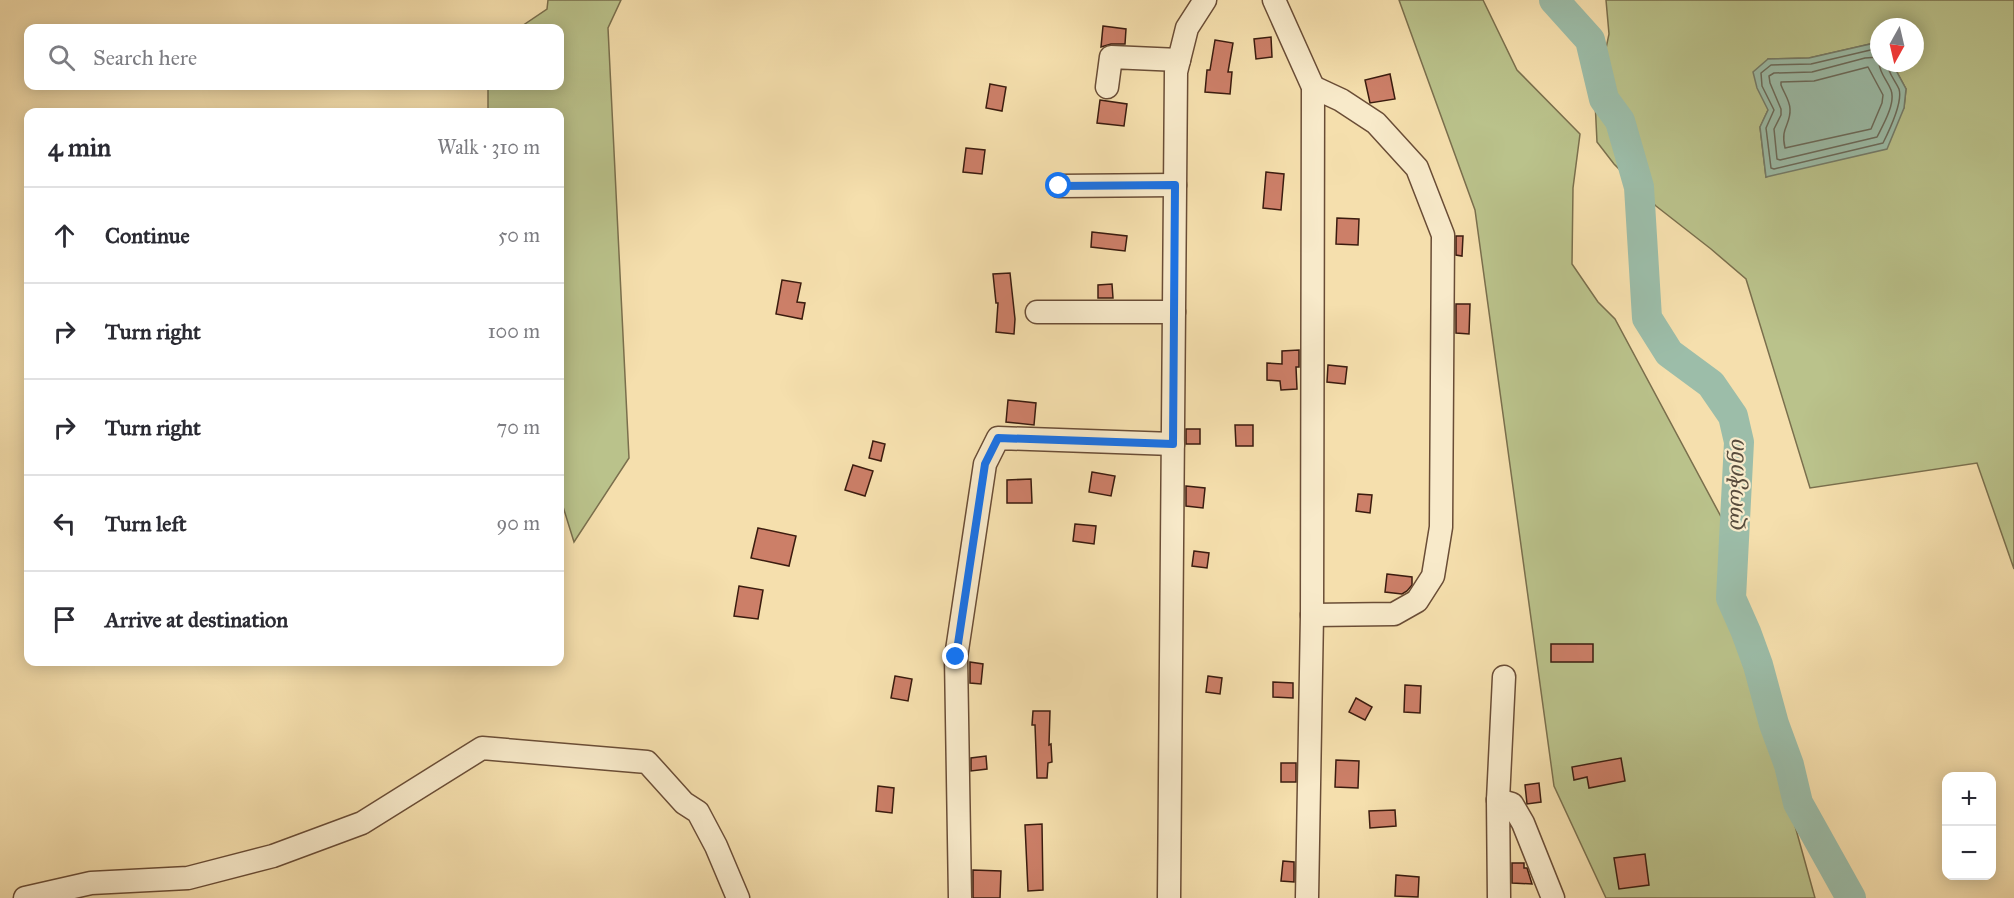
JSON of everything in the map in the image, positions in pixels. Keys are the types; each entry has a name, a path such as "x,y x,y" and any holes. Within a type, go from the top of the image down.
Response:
{"street":[{"path":"1169,898 1176,72 1187,28 1205,0"},
{"path":"1274,0 1313,87 1312,615 1306,898"},
{"path":"1107,87 1111,57 1179,60"},
{"path":"1312,615 1394,614 1417,601 1433,576 1441,527 1443,246 1443,235 1417,168 1376,123 1341,100 1313,87"},
{"path":"1059,186 1175,185"},
{"path":"1037,312 1174,312"},
{"path":"960,898 956,657 985,464 998,438 1173,444"},
{"path":"1499,898 1498,800 1504,677"},
{"path":"25,898 91,883 188,878 273,856 362,823 482,748 647,762 684,803 698,812 716,846 738,898"},
{"path":"1498,800 1512,804 1524,823 1553,898"}],"green space":[{"path":"548,0 621,0 608,28 629,458 574,542 564,510 564,108 488,108 488,90 564,90 564,24 525,24 547,9"},
{"path":"1399,0 1483,0 1517,70 1580,134 1573,188 1572,264 1598,302 1615,319 1726,526 1723,602 1789,804 1815,898 1606,898 1554,786 1475,210"},
{"path":"1606,0 2014,0 2014,569 1977,463 1810,488 1746,279 1656,206 1614,164 1597,142 1595,101 1609,34","holes":["1870,18 1924,18 1924,72 1897,72 1906,89 1904,108 1766,177 1760,127 1768,110 1768,59 1809,58 1870,44"]}],"water":[{"path":"1870,44 1870,72 1897,72 1906,89 1904,108 1887,149 1766,177 1760,127 1768,110 1757,88 1753,72 1768,59 1809,58"}],"building":[{"path":"1103,26 1126,29 1125,44 1101,47"},
{"path":"1271,37 1272,57 1256,59 1254,39"},
{"path":"1215,40 1233,43 1228,72 1232,72 1230,94 1205,92 1207,70 1210,70"},
{"path":"1390,74 1395,99 1370,103 1365,80"},
{"path":"990,84 1006,87 1002,111 986,108"},
{"path":"1100,100 1127,104 1124,126 1097,123"},
{"path":"966,148 985,150 982,174 963,172"},
{"path":"1266,172 1284,174 1281,210 1263,208"},
{"path":"1337,218 1359,219 1358,245 1336,244"},
{"path":"1092,232 1127,236 1125,251 1091,247"},
{"path":"1456,236 1463,236 1462,256 1456,255"},
{"path":"1010,273 1015,319 1014,334 996,332 998,303 996,303 993,274"},
{"path":"782,280 801,283 797,302 805,303 802,319 776,314"},
{"path":"1112,284 1113,298 1098,298 1098,285"},
{"path":"1456,304 1470,304 1469,334 1456,333"},
{"path":"1299,350 1299,367 1296,367 1297,389 1281,390 1280,381 1267,380 1267,363 1282,364 1282,351"},
{"path":"1328,365 1347,367 1345,384 1327,382"},
{"path":"1008,400 1036,403 1034,425 1006,422"},
{"path":"1235,425 1253,425 1253,446 1236,446"},
{"path":"1186,429 1200,429 1200,444 1186,444"},
{"path":"873,441 885,444 881,461 869,458"},
{"path":"853,465 873,471 865,496 845,490"},
{"path":"1092,472 1115,476 1111,496 1089,492"},
{"path":"1031,479 1032,503 1007,503 1007,480"},
{"path":"1186,486 1205,488 1203,508 1186,506"},
{"path":"1358,494 1372,495 1370,513 1356,511"},
{"path":"1075,524 1096,526 1094,544 1073,541"},
{"path":"758,528 796,536 789,566 751,558"},
{"path":"1194,551 1209,553 1207,568 1192,566"},
{"path":"1387,574 1412,577 1412,585 1402,594 1385,592"},
{"path":"739,586 763,590 758,619 734,616"},
{"path":"1551,644 1593,644 1593,662 1551,662"},
{"path":"970,662 983,664 981,684 970,683"},
{"path":"895,676 912,679 908,701 891,698"},
{"path":"1208,676 1222,678 1220,694 1206,692"},
{"path":"1273,682 1293,683 1293,698 1273,697"},
{"path":"1405,685 1421,686 1420,713 1404,712"},
{"path":"1356,698 1372,707 1365,720 1349,712"},
{"path":"1033,711 1050,711 1049,745 1051,744 1052,762 1048,763 1047,778 1037,778 1035,725 1032,725"},
{"path":"986,756 987,769 971,771 971,758"},
{"path":"1621,758 1625,781 1589,788 1587,777 1574,780 1572,767"},
{"path":"1336,760 1359,761 1358,788 1335,787"},
{"path":"1281,763 1296,763 1296,782 1281,782"},
{"path":"1539,783 1541,802 1527,804 1525,785"},
{"path":"878,786 894,788 892,813 876,811"},
{"path":"1395,810 1396,826 1370,828 1369,811"},
{"path":"1042,824 1043,890 1028,891 1025,825"},
{"path":"1645,854 1649,885 1619,889 1614,858"},
{"path":"1283,861 1294,862 1294,882 1281,881"},
{"path":"1512,863 1524,863 1532,884 1512,883"},
{"path":"973,870 1001,871 1000,898 973,898"},
{"path":"1396,875 1419,877 1418,897 1395,896"}],"waterway":[{"name":"ლოჭინი","path":"1554,0 1590,40 1604,99 1620,121 1639,187 1647,318 1669,353 1711,384 1733,416 1739,442 1731,598 1758,665 1774,724 1789,765 1798,803 1851,898"}],"route":[{"path":"956,657 985,464 998,438 1173,444 1175,185 1059,186"}]}
